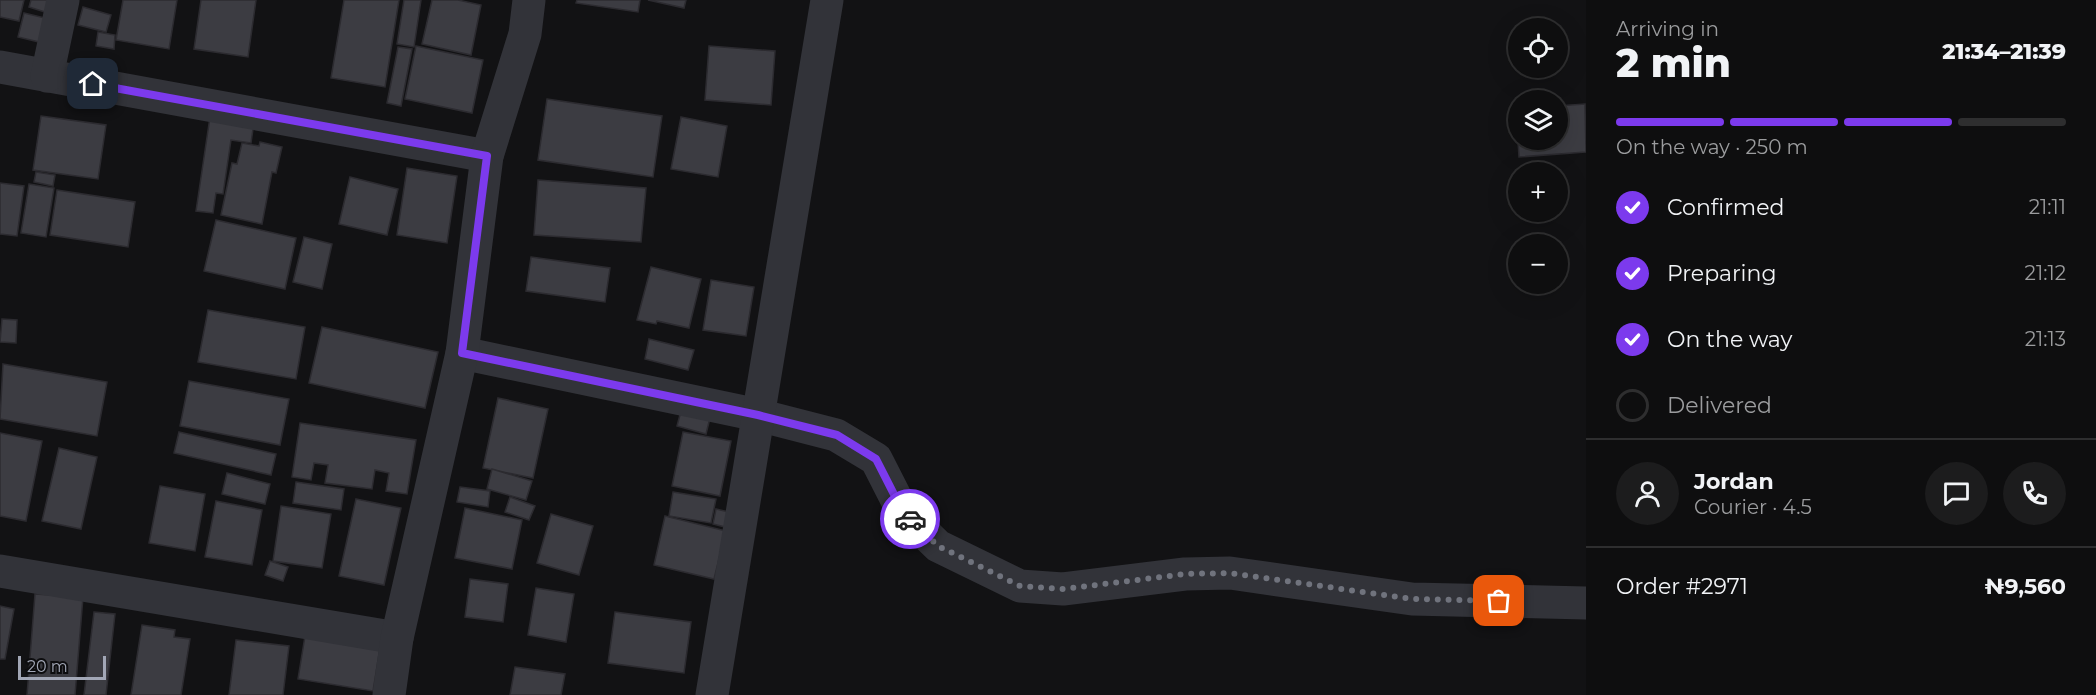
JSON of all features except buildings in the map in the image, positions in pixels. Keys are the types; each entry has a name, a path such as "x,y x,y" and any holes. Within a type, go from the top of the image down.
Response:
{"street":[{"path":"47,76 63,0"},
{"path":"389,695 397,638 462,353 487,156 525,34 529,0"},
{"path":"712,695 827,0"},
{"path":"0,67 487,156"},
{"path":"462,353 758,415 837,435 876,459 903,512 938,546 1020,586 1064,589 1185,574 1230,573 1412,599 1586,603"},
{"path":"0,571 397,638"}],"way so far":[{"path":"910,519 938,546 1020,586 1064,589 1185,574 1230,573 1412,599 1499,601"}],"route":[{"path":"93,84 487,156 462,353 758,415 837,435 876,459 903,512 910,519"}]}
